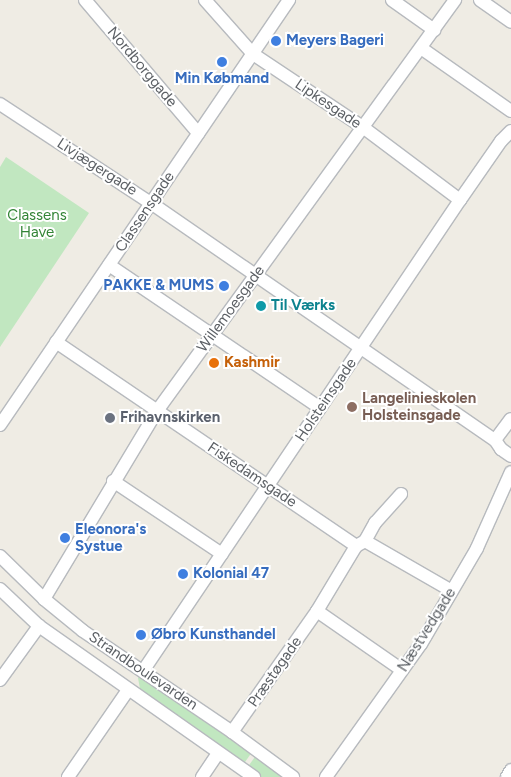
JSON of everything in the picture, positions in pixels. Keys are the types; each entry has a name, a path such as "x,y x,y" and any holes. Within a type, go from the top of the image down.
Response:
{"street":[{"name":"Nordborggade","path":"85,0 198,133"},
{"name":"Lipkesgade","path":"205,0 253,54 364,128 460,200"},
{"name":"Classensgade","path":"0,425 289,0"},
{"path":"392,0 434,30"},
{"name":"Willemoesgade","path":"44,599 113,481 157,411 455,0"},
{"path":"480,0 511,22"},
{"path":"421,48 511,111"},
{"name":"Livjægergade","path":"0,104 151,203 496,440 501,449 511,456"},
{"name":"Holsteinsgade","path":"143,671 460,200 501,141 511,131"},
{"path":"109,265 320,408"},
{"name":"Fiskedamsgade","path":"56,342 269,486 361,544 452,591"},
{"path":"496,440 511,419"},
{"name":"Næstvedgade","path":"326,777 402,670 452,591 477,548 511,472"},
{"path":"113,481 222,554"},
{"name":"Præstøgade","path":"232,732 317,612 375,523 401,494"},
{"name":"Strandboulevarden","path":"0,556 44,599 83,631 232,732 293,777"},
{"name":"Strandboulevarden","path":"0,589 39,626 254,777"},
{"path":"317,612 402,670"},
{"path":"0,680 39,626"},
{"path":"68,777 128,690"},
{"path":"202,777 218,753"},
{"path":"507,777 511,770"}],"green space":[{"name":"Classens Have","path":"6,157 89,213 0,347 0,167"},
{"path":"141,674 252,752 243,765 141,694 138,678"},
{"path":"257,754 288,777 260,777 247,768"}],"place":[{"name":"Meyers Bageri","path":"276,41"},
{"name":"Min Købmand","path":"222,62"},
{"name":"PAKKE & MUMS","path":"224,286"},
{"name":"Til Værks","path":"261,306"},
{"name":"Kashmir","path":"214,363"},
{"name":"Langelinieskolen Holsteinsgade","path":"352,407"},
{"name":"Frihavnskirken","path":"110,418"},
{"name":"Eleonora's Systue","path":"65,538"},
{"name":"Kolonial 47","path":"183,574"},
{"name":"Øbro Kunsthandel","path":"141,635"}]}
